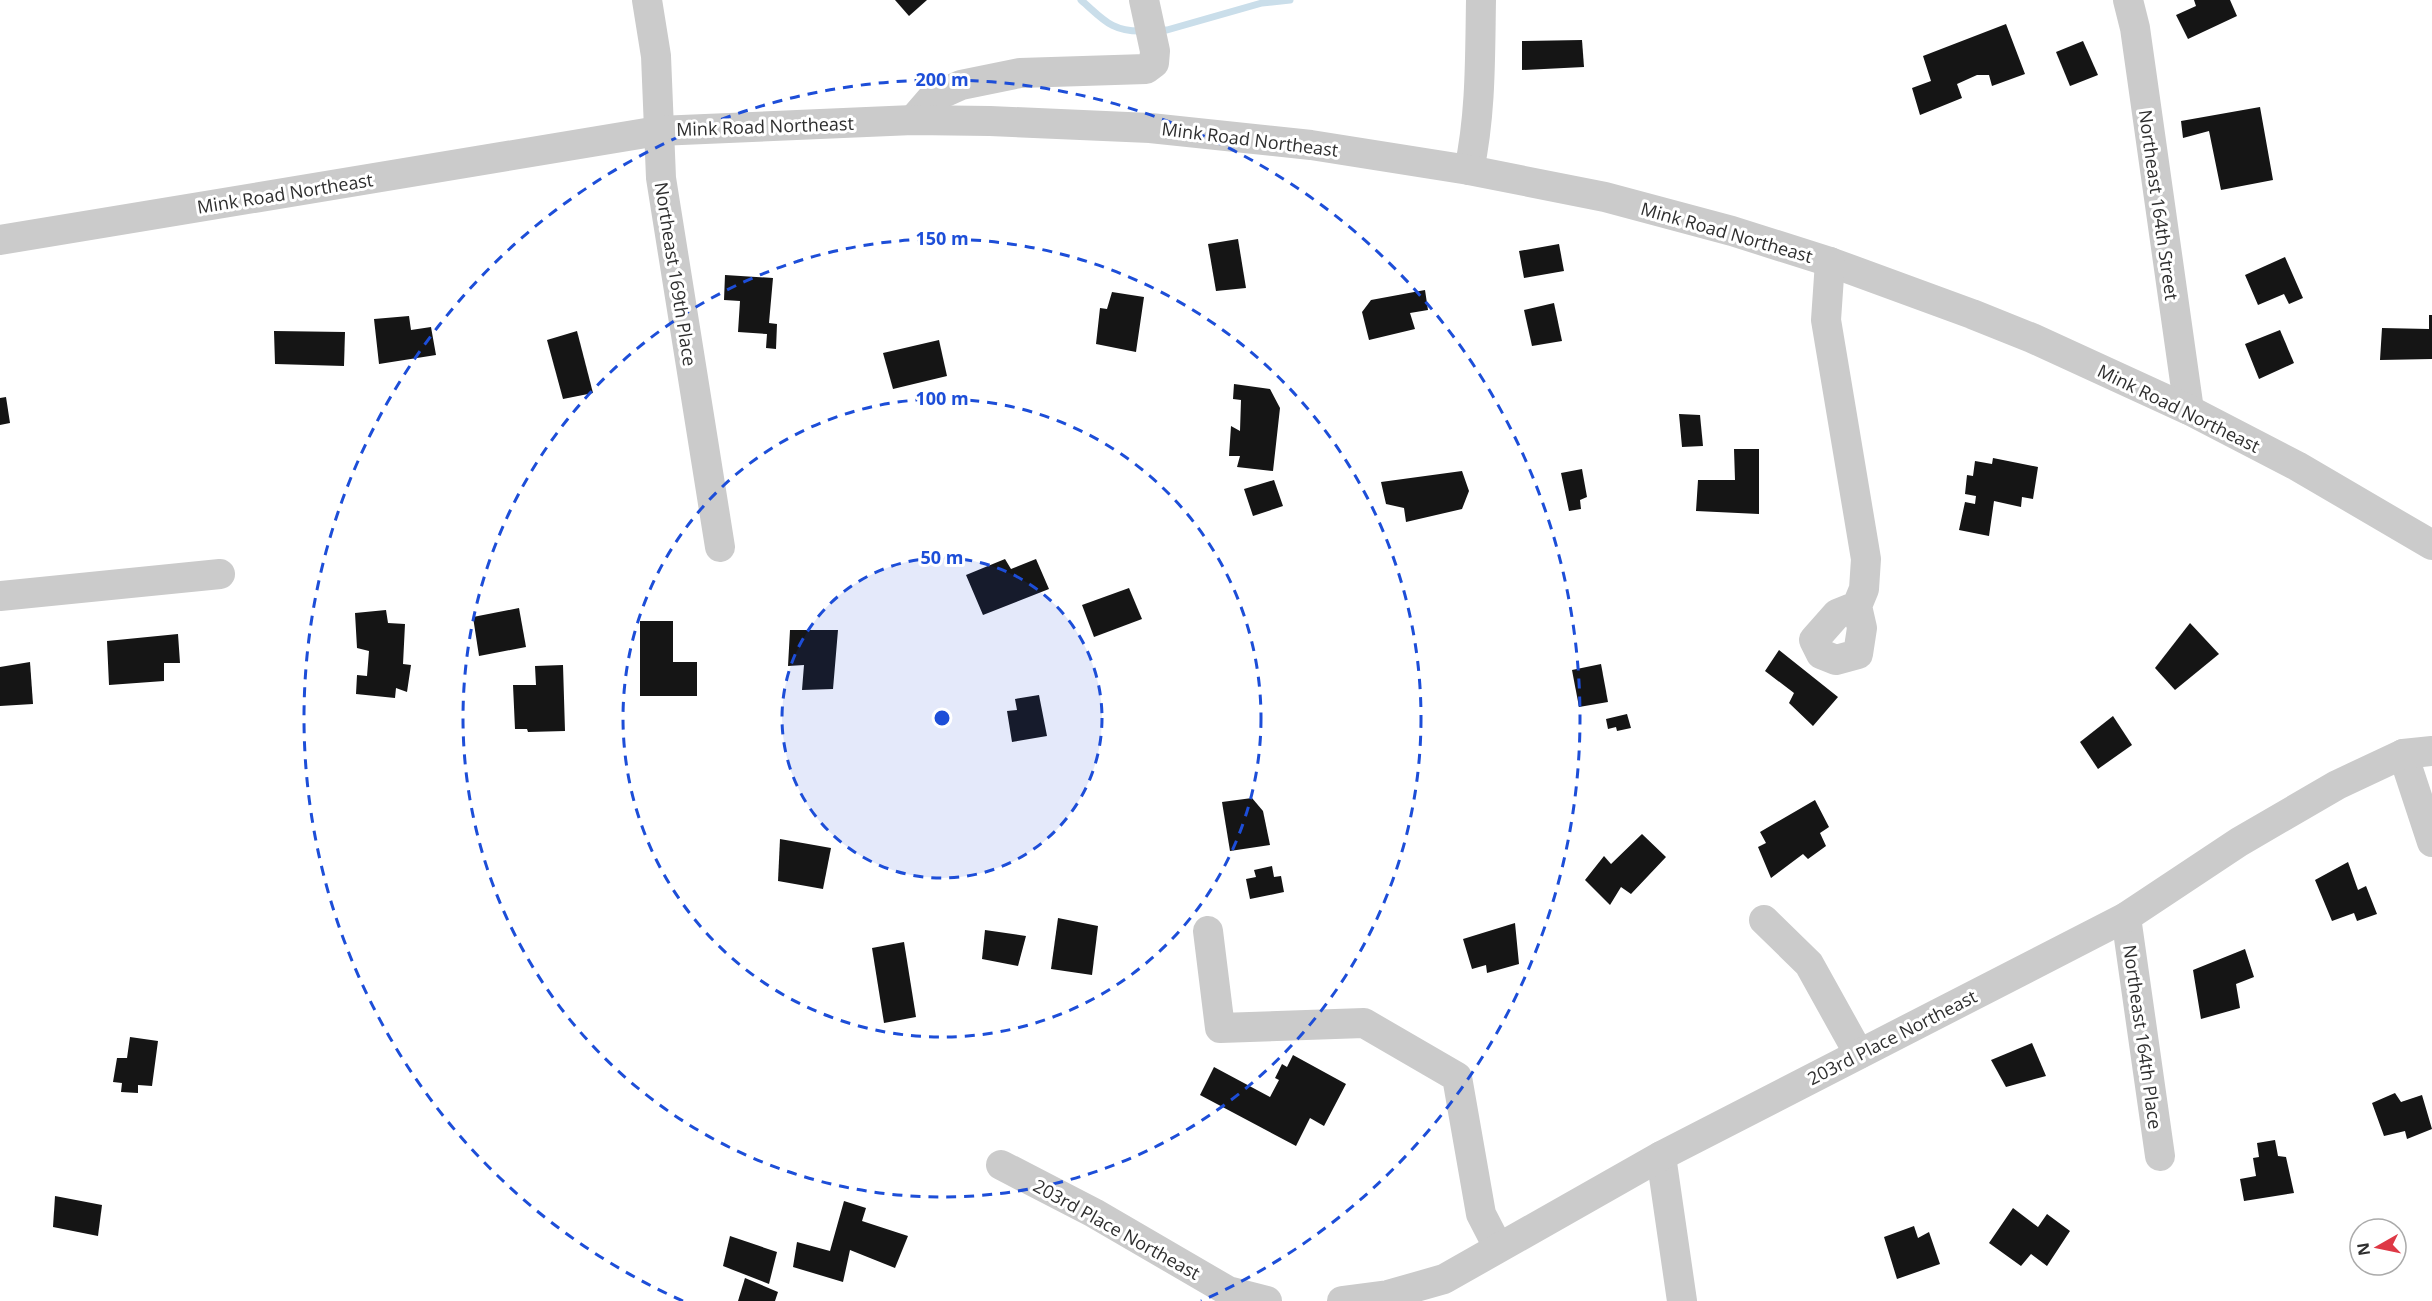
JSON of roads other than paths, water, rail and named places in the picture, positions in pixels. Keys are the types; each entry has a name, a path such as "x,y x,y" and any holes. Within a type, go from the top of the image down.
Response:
{"street":[{"name":"Northeast 169th Place","path":"647,0 656,56 661,178 720,547"},
{"path":"1469,170 1474,146 1480,77 1481,0"},
{"name":"Northeast 164th Street","path":"2128,0 2135,28 2189,410"},
{"path":"913,120 932,98 961,86 1020,73 1146,69 1154,63 1155,51 1144,1"},
{"name":"Mink Road Northeast","path":"0,240 658,131 913,120 990,121 1150,128 1311,145 1469,170 1605,197 1732,231 1830,262 2032,338 2189,410 2297,466 2432,545"},
{"path":"1830,262 1826,320 1866,559 1864,589 1857,606"},
{"path":"0,596 220,574"},
{"path":"2418,752 2432,842"},
{"name":"203rd Place Northeast","path":"1342,1301 1388,1294 1444,1279 1661,1156 2126,917 2239,842 2337,785 2418,752"},
{"name":"Northeast 164th Place","path":"2126,917 2160,1156"},
{"path":"1764,920 1809,964 1859,1054"},
{"path":"1208,931 1220,1028 1364,1023 1457,1077 1481,1214 1498,1247"},
{"path":"1661,1156 1682,1301"},
{"name":"203rd Place Northeast","path":"1001,1165 1094,1214 1228,1291 1267,1301"}],"waterway":[{"path":"1081,0 1115,27 1143,31"},
{"path":"1157,30 1167,30 1262,3 1290,0"}]}
